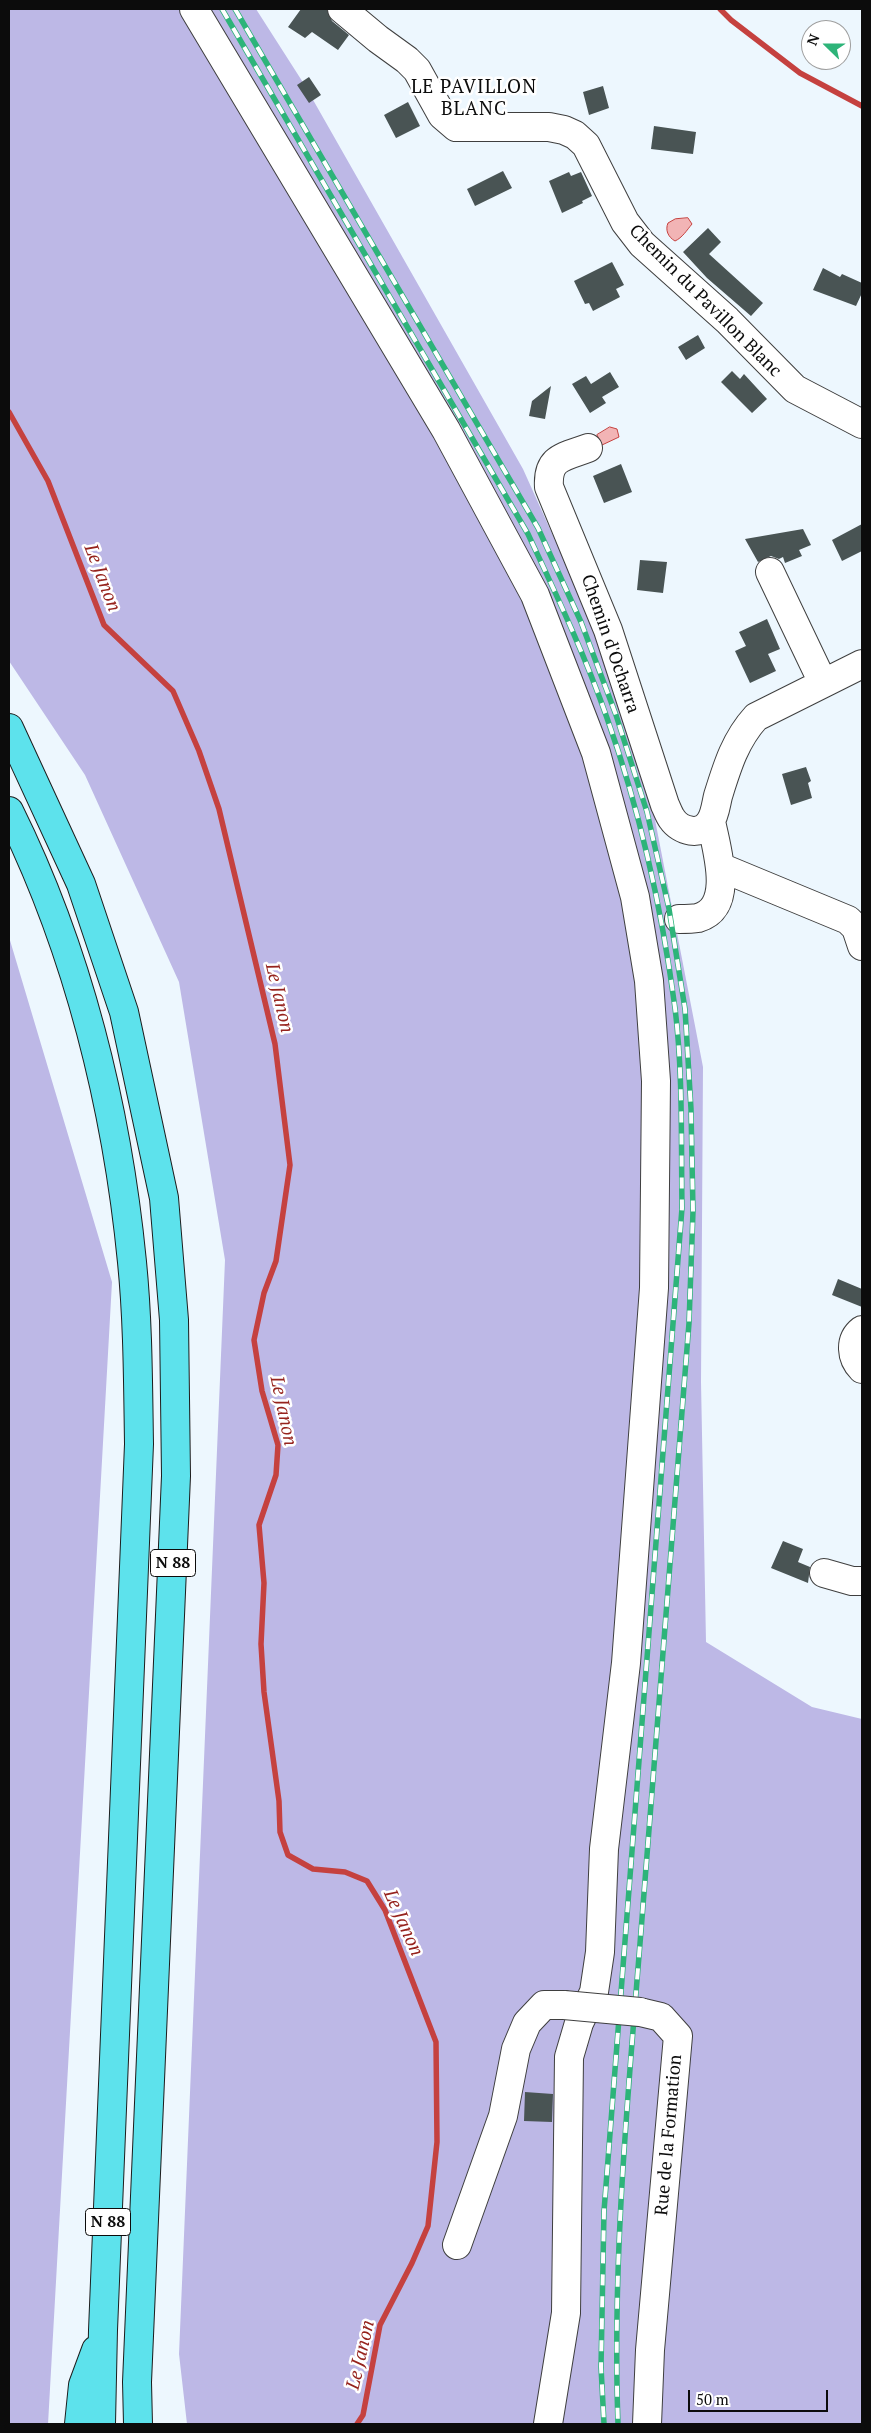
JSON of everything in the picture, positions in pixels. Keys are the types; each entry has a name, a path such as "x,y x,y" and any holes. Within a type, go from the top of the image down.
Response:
{"highway":[{"name":"N 88","path":"9,728 81,884 124,1012 164,1198 174,1320 176,1476 138,2372 138,2424"},
{"name":"N 88","path":"9,810 43,890 86,1016 107,1105 123,1193 137,1328 139,1444 103,2330 102,2424"},
{"path":"78,2424 83,2385 103,2330"}],"street":[{"path":"194,9 446,430 535,595 596,753 635,897 649,981 656,1081 654,1288 626,1663 604,1849 600,1952 594,1992 579,2023 569,2057 566,2313 548,2424"},
{"name":"Chemin du Pavillon Blanc","path":"342,9 417,70 442,115 456,127 549,127 564,130 575,135 586,145 625,222 642,244 721,314 795,389 862,424"},
{"name":"Chemin d'Ocharra","path":"588,448 553,463 548,472 549,486 608,630 665,805 672,819 680,827 694,831 703,830 711,821"},
{"path":"770,572 823,683"},
{"path":"678,920 699,918 710,911 718,901 721,885 720,867 711,821 731,756 744,730 756,717 862,664"},
{"path":"720,867 848,920 856,928 862,946"},
{"path":"862,1330 857,1334 853,1344 853,1356 862,1369"},
{"path":"824,1573 852,1581 862,1581"},
{"name":"Rue de la Formation","path":"457,2245 502,2116 516,2049 527,2023 544,2005 640,2012 661,2018 678,2036 650,2350 647,2424"}],"shaded area":[{"path":"9,9 256,9 304,84 523,469 607,656 651,799 703,1067 701,1382 706,1642 812,1707 862,1719 862,2424 187,2424 179,2354 225,1260 179,982 85,775 9,661"},
{"path":"688,218 692,224 675,241 668,233 668,223 675,219"},
{"path":"610,427 617,429 619,437 602,445 597,435"},
{"path":"9,937 112,1282 48,2424 9,2424"}],"building":[{"path":"301,9 327,9 332,21 349,35 338,50 312,32 305,38 288,27"},
{"path":"309,77 321,95 309,103 297,85"},
{"path":"603,86 609,108 589,115 583,92"},
{"path":"408,102 420,126 396,138 384,115"},
{"path":"654,126 696,132 693,154 651,149"},
{"path":"503,171 512,188 475,206 467,189"},
{"path":"569,172 571,176 581,172 592,196 582,201 583,203 562,213 549,181"},
{"path":"708,228 721,242 709,254 763,303 751,316 707,278 683,252"},
{"path":"612,262 624,285 616,289 620,297 593,311 589,303 585,304 574,281"},
{"path":"823,268 840,277 842,274 862,283 862,293 856,306 813,290"},
{"path":"698,335 705,348 686,360 678,347"},
{"path":"732,371 740,379 744,374 767,399 752,413 721,382"},
{"path":"610,372 619,387 602,397 606,403 590,413 572,384 586,376 591,384"},
{"path":"551,386 545,419 529,416 532,401"},
{"path":"621,464 632,492 604,503 593,476"},
{"path":"862,524 862,551 842,561 832,540"},
{"path":"803,529 811,545 799,550 802,556 785,563 783,557 779,559 771,556 758,562 745,539"},
{"path":"640,560 667,562 663,593 637,590"},
{"path":"767,619 780,649 768,654 776,671 750,683 735,651 746,646 739,632"},
{"path":"806,767 811,781 808,783 812,798 791,805 782,774"},
{"path":"838,1279 862,1289 862,1307 832,1295"},
{"path":"783,1541 803,1549 798,1562 810,1567 808,1583 771,1568"},
{"path":"525,2092 553,2094 552,2122 524,2121"}],"waterway":[{"path":"720,9 731,20 800,73 862,106"},
{"name":"Le Janon","path":"9,412 48,481 104,625 173,691 199,751 219,809 275,1044 290,1165 276,1261 264,1293 254,1340 262,1391 278,1445 276,1475 259,1525 264,1583 261,1644 264,1692 279,1801 280,1832 288,1855 313,1869 345,1872 367,1881 385,1910 436,2042 437,2142 428,2226 412,2263 380,2325 363,2415 357,2424"}],"railway":[{"path":"222,9 528,534 539,557 589,671 619,753 640,825 664,934 670,971 678,1032 682,1208 604,2211 601,2367 604,2424"},
{"path":"235,9 538,528 581,622 616,715 647,812 669,909 685,1009 691,1109 693,1211 689,1323 622,2178 617,2301 618,2424"}],"district":[{"name":"LE PAVILLON BLANC","path":"474,99"}]}
